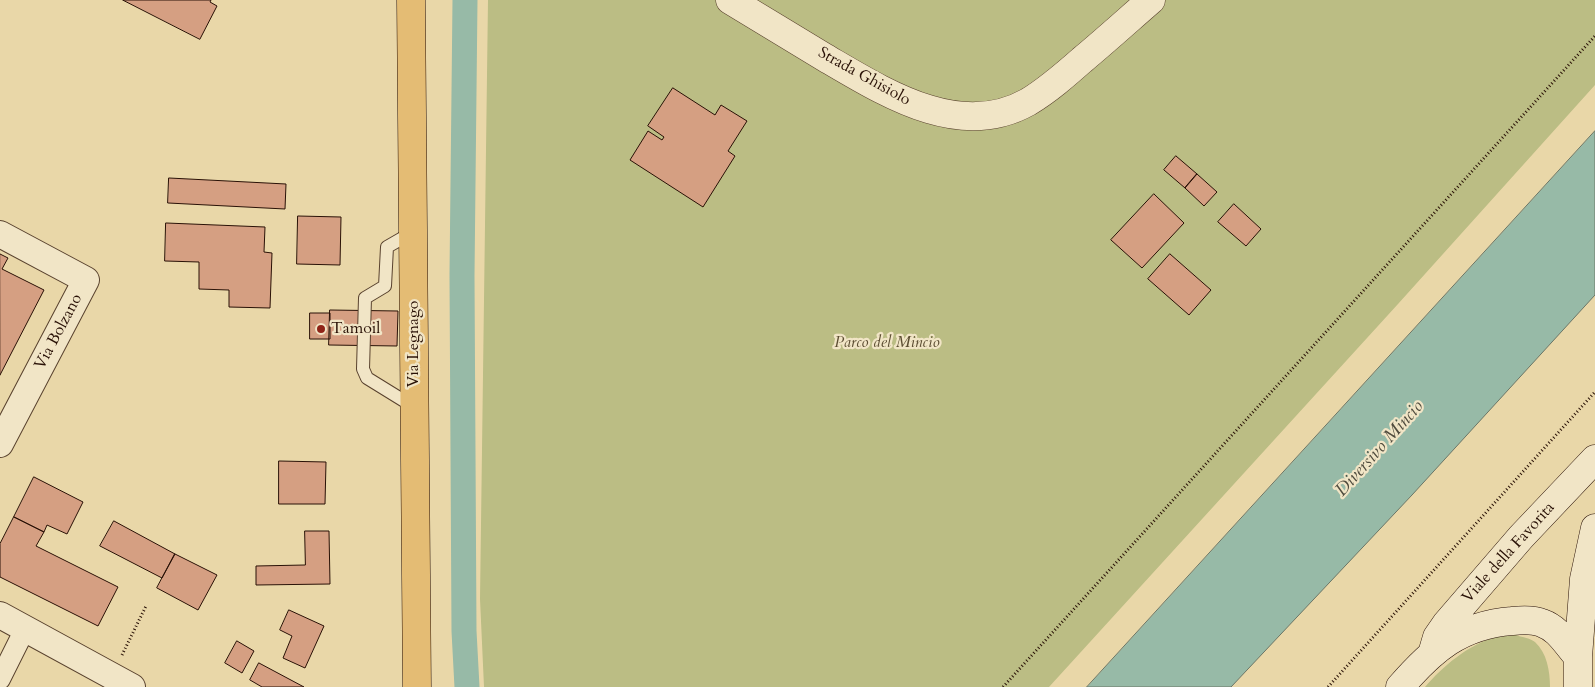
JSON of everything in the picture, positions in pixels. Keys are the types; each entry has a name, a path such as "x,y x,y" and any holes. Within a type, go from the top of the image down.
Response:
{"main road":[{"name":"Via Legnago","path":"411,0 417,687"},
{"name":"Strada Ghisiolo","path":"730,0 852,73 913,105 946,114 972,117 1000,113 1027,102 1050,87 1151,0"},
{"name":"Viale della Favorita","path":"1432,654 1437,637 1446,624 1520,538 1595,460"},
{"path":"1578,687 1578,657 1584,579 1595,528"},
{"path":"1400,687 1439,647 1462,633 1485,625 1525,620 1542,622 1563,637 1578,657"}],"street":[{"name":"Via Bolzano","path":"0,234 86,280 0,444"},
{"path":"0,615 122,682"},
{"path":"1,674 26,629"}],"lane":[{"path":"413,232 387,247 385,286 364,298 363,369 367,378 414,408"}],"path":[{"path":"1004,687 1595,36"},
{"path":"1328,687 1595,392"},
{"path":"122,682 146,606"}],"green space":[{"name":"Parco del Mincio","path":"488,0 1595,0 1595,85 1049,687 484,687 480,599"},
{"path":"1516,635 1533,641 1539,646 1545,657 1550,687 1425,687 1448,664 1476,645 1496,637"}],"water":[{"name":"Diversivo Mincio","path":"1595,131 1595,295 1412,495 1231,687 1087,687"}],"building":[{"path":"123,0 211,0 210,2 217,6 200,39"},
{"path":"673,88 715,115 721,105 747,121 728,151 735,156 703,207 630,160 648,131 662,140 664,137 648,126"},
{"path":"1176,156 1197,174 1185,188 1164,170"},
{"path":"1197,174 1217,192 1204,206 1185,188"},
{"path":"169,178 286,184 285,209 168,203"},
{"path":"1154,194 1184,223 1142,268 1111,240"},
{"path":"1234,204 1261,229 1246,246 1218,222"},
{"path":"298,216 341,217 340,265 297,264"},
{"path":"166,223 265,227 264,252 272,253 270,308 229,307 229,290 199,289 199,262 165,261"},
{"path":"0,254 8,258 2,269 44,290 0,375"},
{"path":"1170,254 1211,290 1189,315 1148,279"},
{"path":"330,310 398,311 397,346 329,345"},
{"path":"310,313 330,313 330,339 310,339"},
{"path":"279,461 326,462 325,504 279,504"},
{"path":"34,477 83,502 67,534 47,525 44,532 14,517"},
{"path":"14,517 44,532 36,546 118,587 98,626 0,577 0,544"},
{"path":"114,521 175,554 162,578 100,546"},
{"path":"305,531 329,531 330,584 256,585 256,566 305,565"},
{"path":"175,554 217,575 198,610 157,588"},
{"path":"289,610 324,626 305,668 283,658 292,636 280,630"},
{"path":"237,641 254,651 242,673 225,663"},
{"path":"259,663 304,687 262,687 250,680"}],"waterway":[{"path":"465,0 462,275 464,631 467,687"}],"place":[{"name":"Tamoil","path":"321,329"}]}
